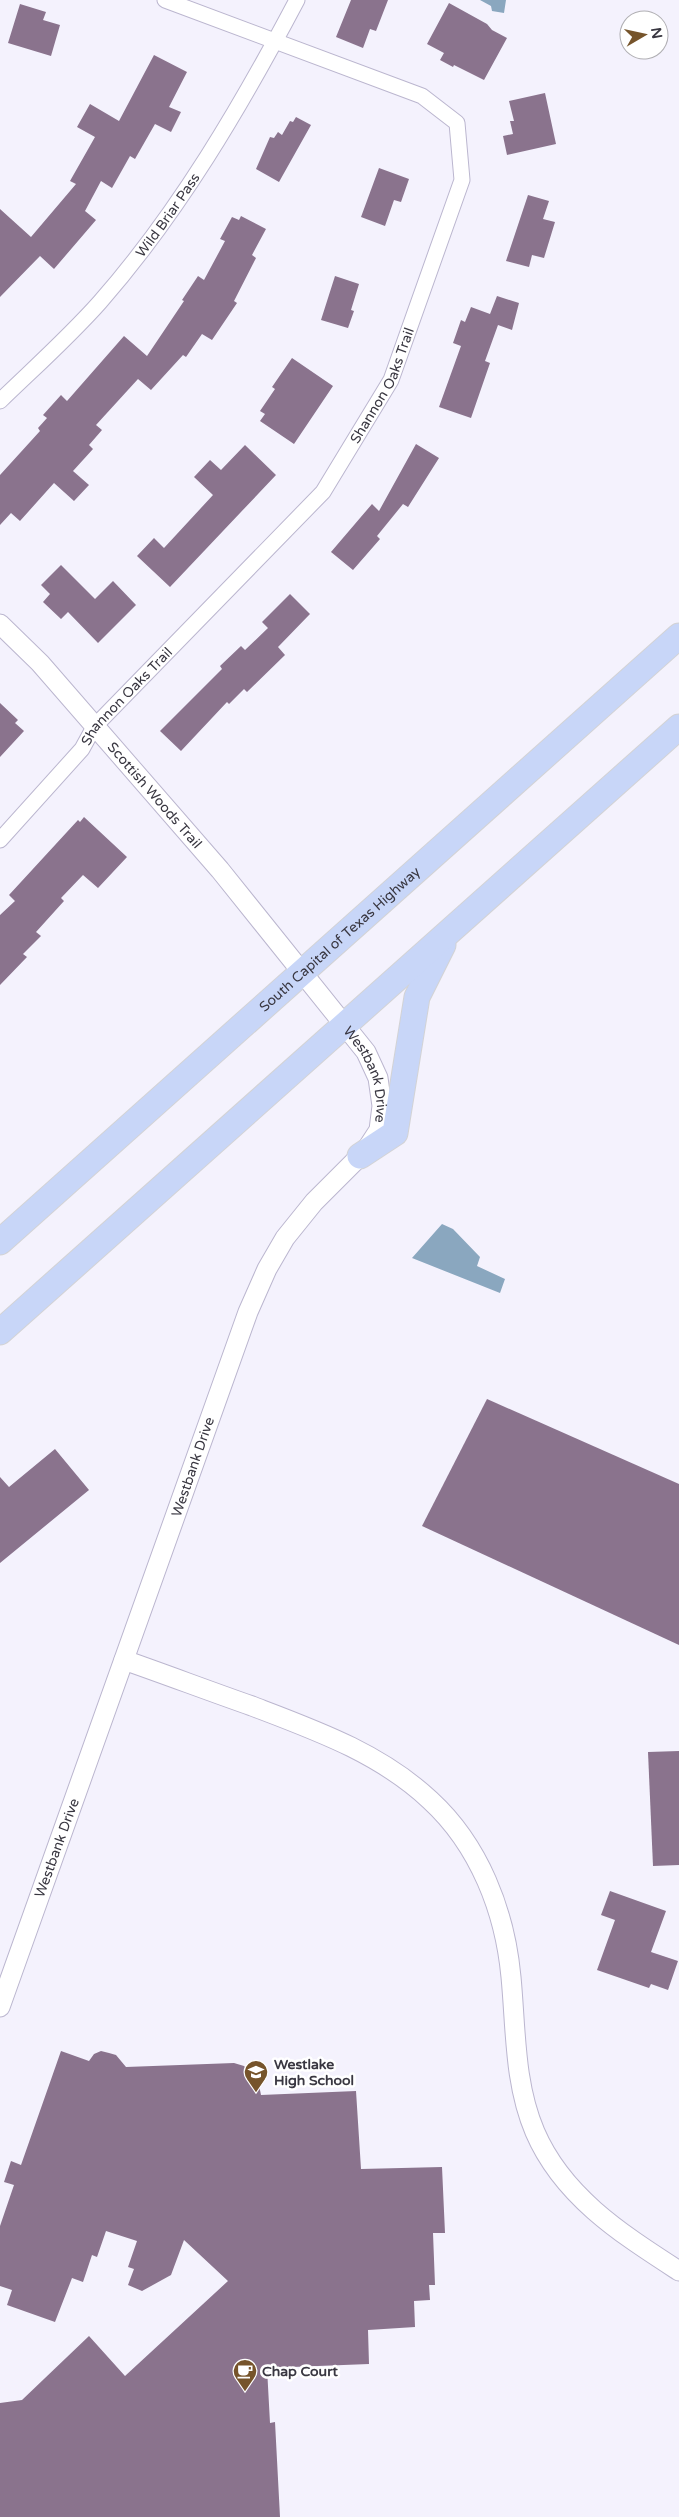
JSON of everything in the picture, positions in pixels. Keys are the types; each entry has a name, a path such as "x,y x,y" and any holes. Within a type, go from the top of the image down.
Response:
{"highway":[{"name":"South Capital of Texas Highway","path":"0,1242 679,636"},
{"path":"0,1332 679,727"},
{"path":"360,1156 395,1133 417,997 450,931"}],"street":[{"name":"Shannon Oaks Trail","path":"0,840 82,749 94,727 323,492 391,380 462,180 457,123 422,96 165,0"},
{"name":"Wild Briar Pass","path":"0,402 99,303 177,205 275,41 296,0"},
{"name":"Scottish Woods Trail","path":"0,624 40,663 220,870 302,973"},
{"name":"Westbank Drive","path":"0,2007 248,1312 267,1269 286,1238 314,1202 360,1156 379,1130 382,1106 378,1078 366,1052 302,973"},
{"path":"124,1660 307,1727 346,1744 391,1768 431,1801 454,1827 483,1870 504,1935 511,1974 516,2049 523,2096 535,2132 553,2164 569,2185 595,2212 628,2238 679,2271"}],"water":[{"path":"480,0 506,0 504,13 492,11 491,6"},
{"path":"442,1224 453,1229 480,1257 477,1266 505,1279 500,1293 412,1258"}],"building":[{"path":"351,0 388,0 376,31 370,29 363,48 336,37"},
{"path":"449,3 487,24 492,30 507,38 484,80 440,60 444,53 427,44"},
{"path":"20,4 46,12 43,20 60,25 51,56 8,43"},
{"path":"154,55 187,72 169,107 181,112 171,132 155,124 135,159 130,156 112,188 101,181 85,211 96,220 54,269 40,256 0,297 0,209 31,237 76,184 70,181 95,137 77,127 90,104 119,121"},
{"path":"545,93 556,144 507,155 503,136 513,134 510,121 514,121 509,101"},
{"path":"296,117 311,125 279,182 256,169 270,137 274,138 278,132 282,135 290,121 293,122"},
{"path":"379,168 409,179 401,202 394,200 385,226 361,217"},
{"path":"528,195 549,201 543,219 555,222 544,258 532,255 529,267 506,261"},
{"path":"241,216 266,229 252,255 256,258 234,301 237,303 212,340 202,334 186,357 183,355 151,390 138,379 96,425 102,430 89,445 93,449 73,471 89,485 74,501 54,483 20,521 11,513 0,525 0,475 40,431 38,428 47,418 43,415 61,395 67,401 124,336 147,356 184,301 182,300 198,276 204,280 225,241 220,239 232,217 239,220"},
{"path":"335,276 359,284 351,310 354,311 348,328 321,320"},
{"path":"497,296 519,303 512,330 498,325 485,361 490,363 471,418 439,407 461,346 453,343 461,320 465,322 471,307 490,314"},
{"path":"292,358 333,386 294,444 260,421 265,414 260,411 275,389 272,387"},
{"path":"416,444 439,458 408,507 403,504 377,536 380,539 353,570 331,552 372,504 379,511"},
{"path":"245,445 276,475 170,587 137,556 154,538 164,548 213,495 194,477 210,460 221,470"},
{"path":"61,565 95,599 113,581 136,605 98,643 68,612 61,619 43,602 50,594 41,585"},
{"path":"290,594 310,614 278,647 285,655 247,692 244,689 229,704 227,702 181,751 160,731 222,669 220,666 241,646 245,650 268,628 262,622"},
{"path":"0,703 18,720 15,723 24,731 0,757"},
{"path":"84,817 127,857 98,888 83,875 61,898 64,901 36,932 41,936 23,954 27,957 0,985 0,915 15,901 9,895 78,820 80,822"},
{"path":"487,1399 679,1484 679,1645 422,1526"},
{"path":"55,1449 89,1490 0,1563 0,1477 9,1487"},
{"path":"679,1751 679,1865 653,1866 648,1752"},
{"path":"610,1891 666,1911 651,1952 678,1961 668,1990 651,1984 649,1988 597,1970 615,1920 601,1915"},
{"name":"Westlake High School","path":"61,2051 89,2061 94,2054 101,2051 116,2055 126,2067 234,2063 244,2066 258,2080 261,2095 356,2091 361,2169 442,2167 445,2233 433,2233 435,2285 429,2285 430,2300 414,2301 415,2327 368,2330 369,2364 267,2368 270,2423 275,2422 280,2517 0,2517 0,2403 22,2400 89,2336 125,2376 228,2281 184,2240 171,2275 142,2291 128,2285 134,2269 128,2267 137,2241 106,2231 97,2257 92,2255 83,2282 72,2278 55,2322 7,2305 12,2290 0,2286 0,2226 14,2185 4,2182 11,2161 21,2165"}],"place":[{"name":"Westlake High School","path":"256,2093"},
{"name":"Chap Court","path":"245,2392"}]}
